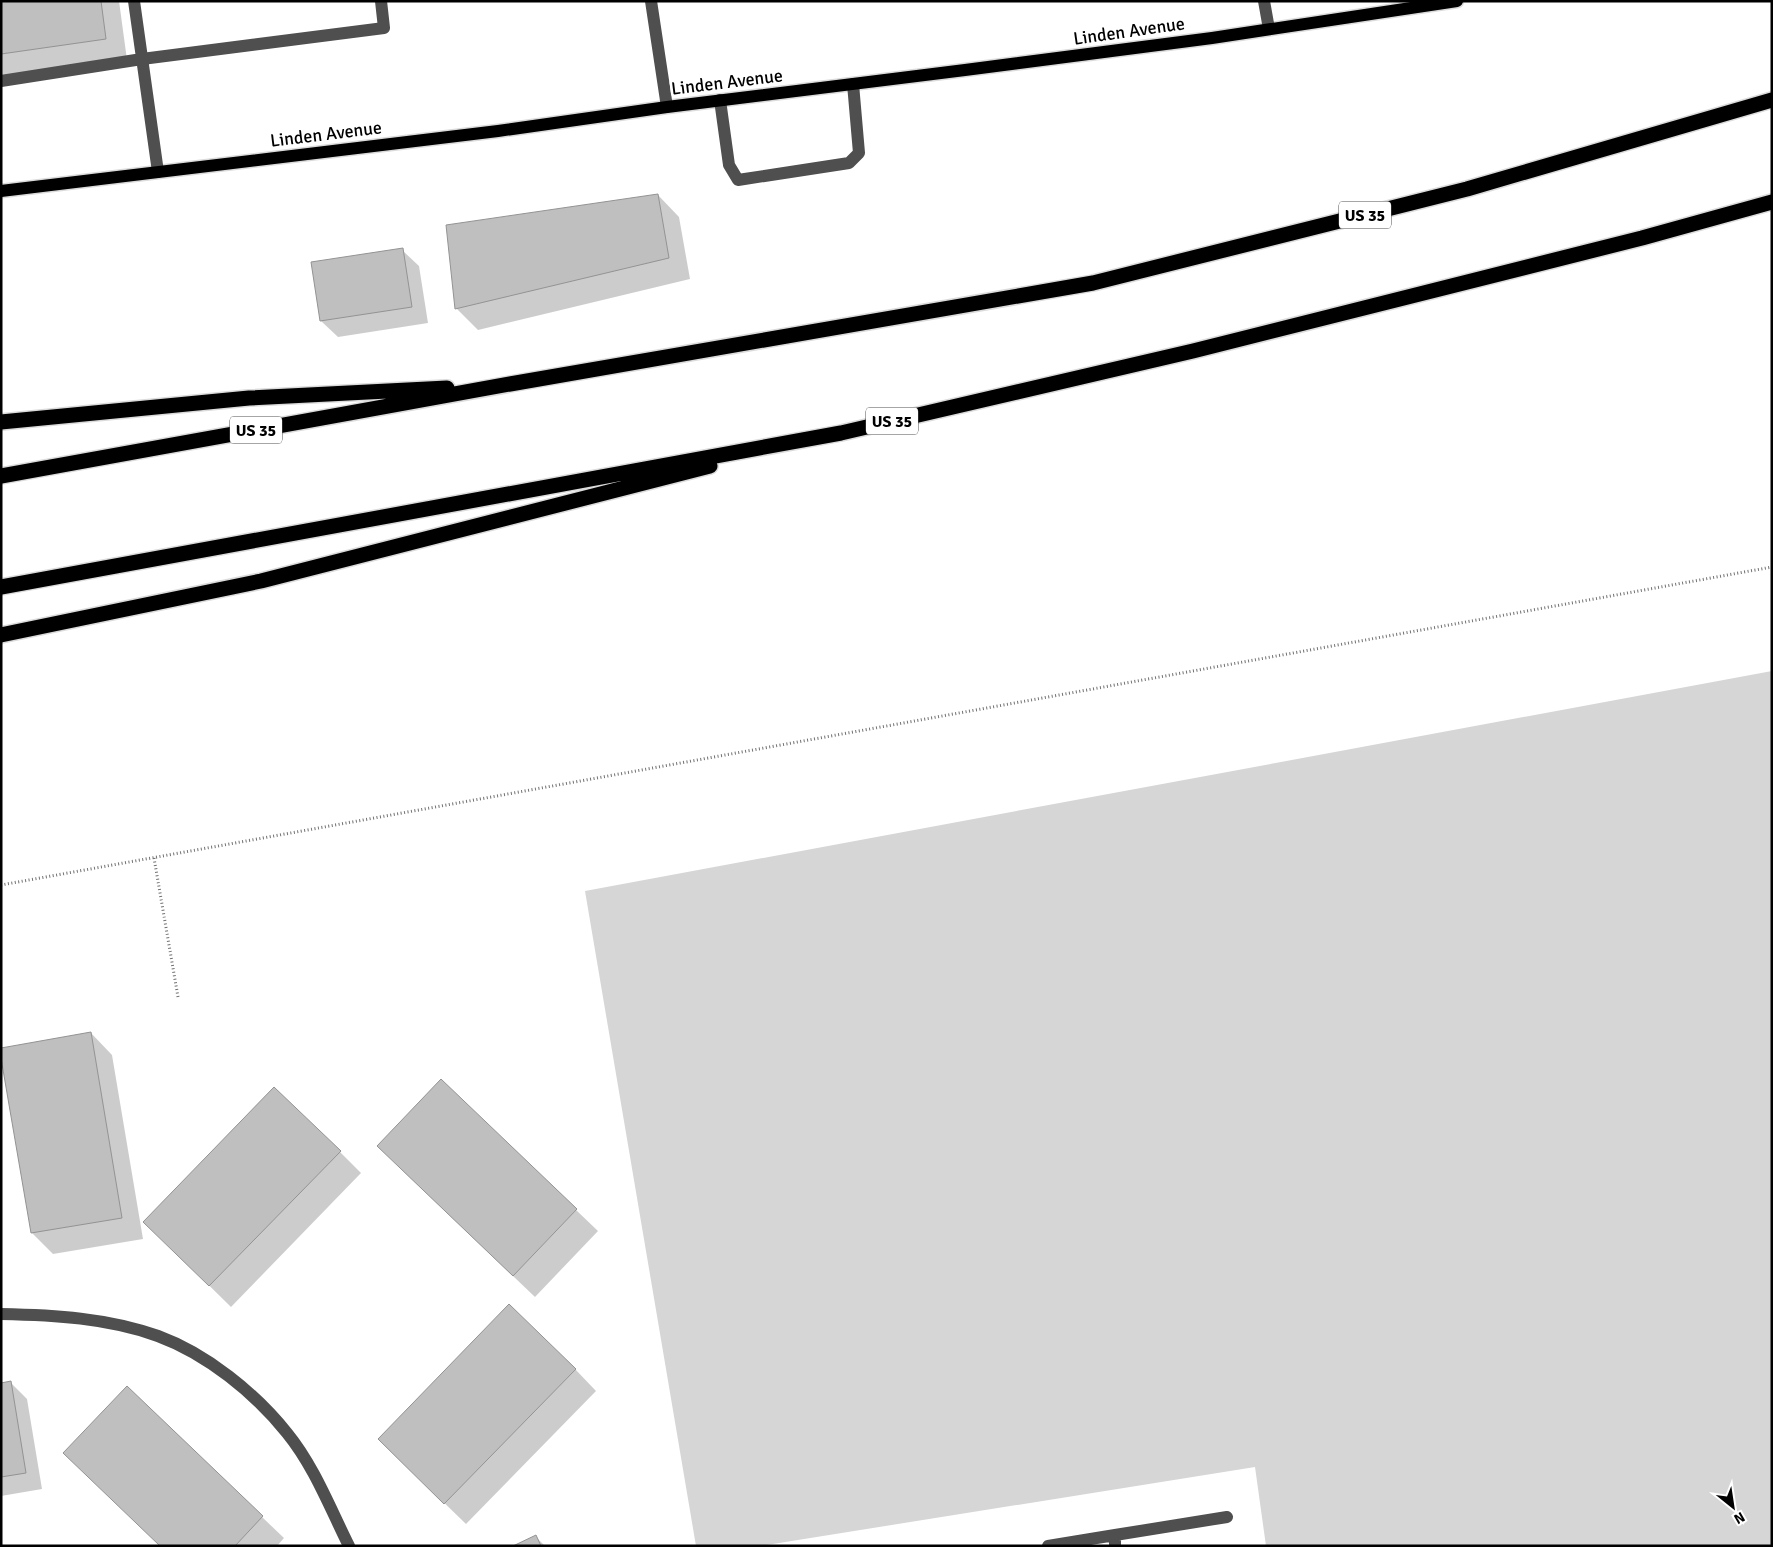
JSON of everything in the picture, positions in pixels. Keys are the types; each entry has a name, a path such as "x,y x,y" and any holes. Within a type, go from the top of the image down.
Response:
{"highway":[{"name":"US 35","path":"1,476 510,384 1093,283 1467,189 1772,100"},
{"name":"US 35","path":"1,587 841,433 1193,352 1642,238 1772,202"},
{"path":"1,422 248,398 510,384"},
{"path":"1,635 261,581 841,433"}],"main road":[{"name":"Linden Avenue","path":"1,191 498,131 667,107 1269,29 1457,1"}],"street":[{"path":"134,1 158,172"},
{"path":"1,82 142,58 384,28 381,1"},
{"path":"651,1 667,107"},
{"path":"1264,1 1269,29"},
{"path":"720,100 729,166 738,180 849,163 859,153 853,84"},
{"path":"1,1314 51,1315 105,1322 165,1340 187,1350 225,1373 258,1401 288,1433 312,1470 349,1546"},
{"path":"1048,1546 1115,1540 1227,1517"}],"path":[{"path":"1,885 1772,567"},
{"path":"154,858 178,997"}],"shaded area":[{"path":"1772,671 1772,1546 1266,1546 1255,1467 760,1546 696,1546 585,891"}],"building":[{"path":"1,1 101,1 106,39 1,54"},
{"path":"658,194 669,258 455,309 446,225"},
{"path":"403,248 412,307 320,321 311,262"},
{"path":"91,1032 122,1218 31,1233 1,1058 1,1048"},
{"path":"441,1079 577,1209 513,1276 377,1146"},
{"path":"274,1087 341,1151 209,1286 143,1222"},
{"path":"509,1304 576,1369 444,1504 378,1439"},
{"path":"11,1381 26,1473 1,1477 1,1383"},
{"path":"127,1386 263,1516 235,1546 160,1546 63,1453"},
{"path":"536,1535 541,1546 513,1546"}]}
